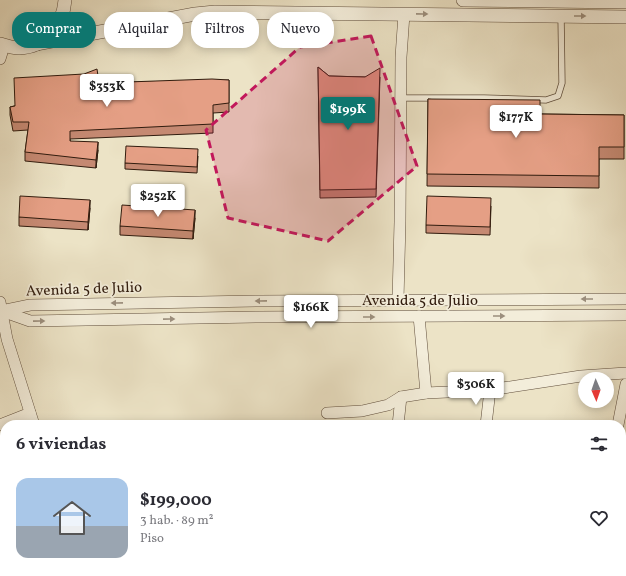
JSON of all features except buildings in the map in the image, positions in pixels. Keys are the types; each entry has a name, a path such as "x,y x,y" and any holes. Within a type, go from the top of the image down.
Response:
{"street":[{"path":"64,12 65,0"},
{"path":"463,0 626,2"},
{"path":"96,33 195,14 224,12 626,17"},
{"path":"398,300 401,57 404,14"},
{"path":"0,58 2,45 12,47"},
{"name":"Avenida 5 de Julio","path":"1,308 30,305 258,301 626,299"},
{"path":"1,308 8,339 32,420"},
{"name":"Avenida 5 de Julio","path":"1,308 30,321 626,315"},
{"path":"419,316 426,393"},
{"path":"327,413 362,411 388,405 401,397 426,393 490,390 581,376 626,373"},
{"path":"619,420 626,384"},
{"path":"487,420 490,390"},
{"path":"399,420 401,397"},
{"path":"12,420 30,412"}],"lane":[{"path":"401,98 546,100 558,96 562,83 561,16"}],"highlighted area":[{"path":"371,36 417,166 328,241 228,218 206,130 300,47"}]}
